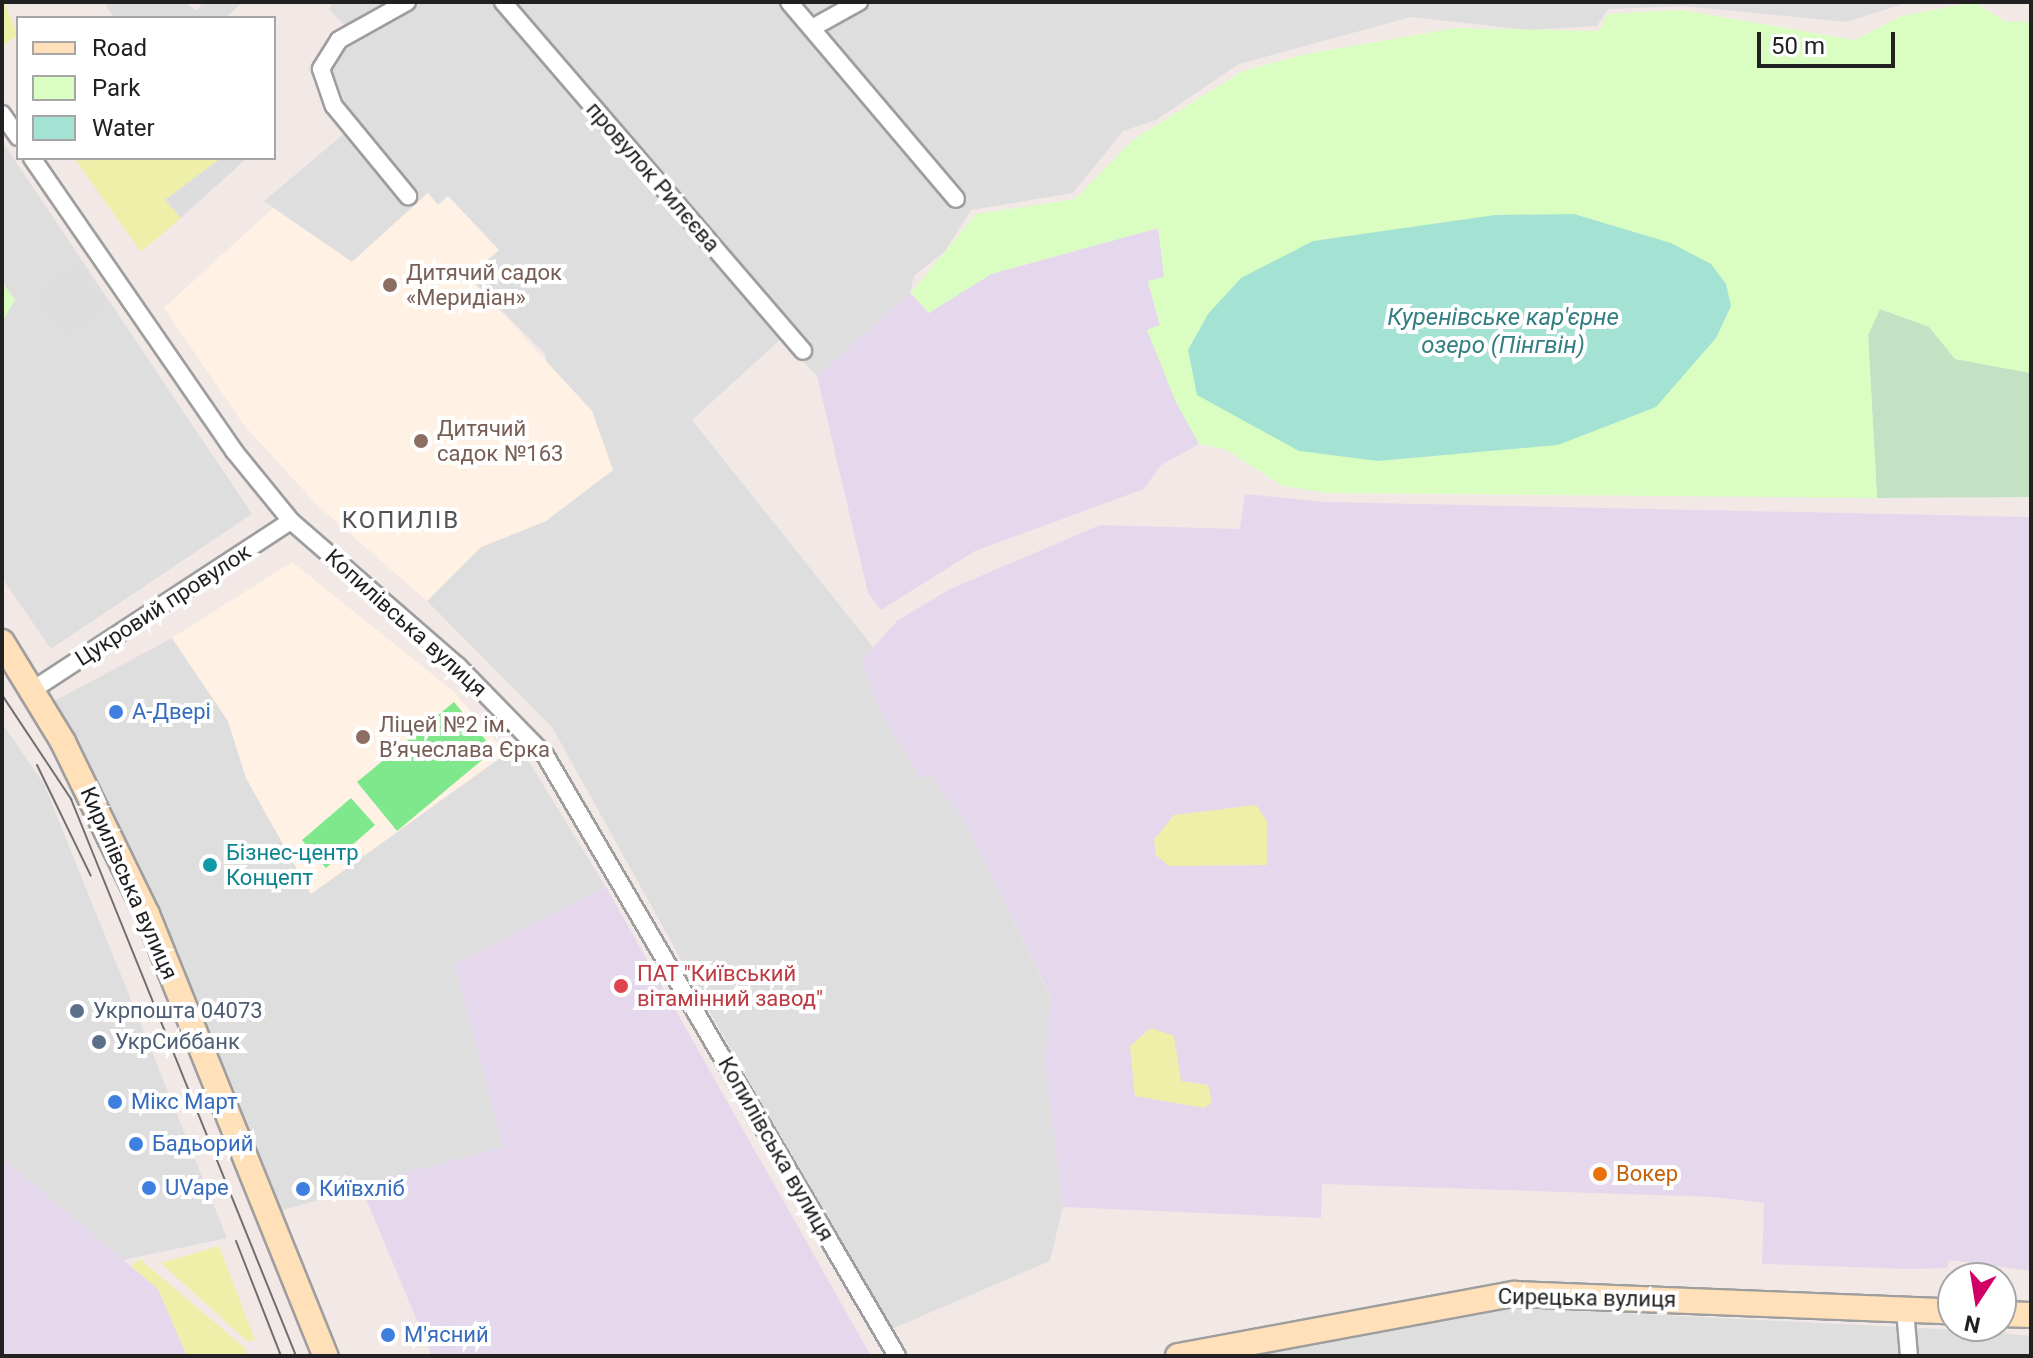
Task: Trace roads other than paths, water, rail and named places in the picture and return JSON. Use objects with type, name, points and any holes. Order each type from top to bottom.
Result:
[{"type":"main road","name":"Кирилівська вулиця","points":[[2,642],[34,689],[147,914],[326,1356]]},
{"type":"main road","name":"Сирецька вулиця","points":[[1178,1356],[1514,1294],[1937,1311]]},
{"type":"street","points":[[407,2],[339,40],[321,69],[334,106],[408,196]]},
{"type":"street","name":"провулок Рилєєва","points":[[503,2],[803,351]]},
{"type":"street","points":[[789,2],[956,199]]},
{"type":"street","points":[[812,28],[859,2]]},
{"type":"street","points":[[2,114],[16,134]]},
{"type":"street","name":"Копилівська вулиця","points":[[33,160],[234,451],[291,521],[458,666],[545,755],[897,1356]]},
{"type":"street","name":"Цукровий провулок","points":[[34,689],[291,521]]},
{"type":"street","points":[[1905,1310],[1909,1356]]},
{"type":"water","name":"Куренівське кар'єрне озеро (Пінгвін)","points":[[1574,214],[1671,243],[1711,264],[1726,284],[1731,306],[1716,338],[1656,407],[1558,445],[1378,461],[1299,451],[1197,395],[1188,350],[1208,314],[1241,278],[1313,241],[1495,215]]},
{"type":"tram line","points":[[2,695],[71,799],[296,1356]]},
{"type":"tram line","points":[[37,765],[91,876]]},
{"type":"tram line","points":[[236,1241],[281,1356]]},
{"type":"place","name":"Дитячий садок «Меридіан»","points":[[390,285]]},
{"type":"place","name":"Дитячий садок №163","points":[[421,441]]},
{"type":"place","name":"А-Двері","points":[[116,712]]},
{"type":"place","name":"Ліцей №2 ім. В’ячеслава Єрка","points":[[363,737]]},
{"type":"place","name":"Бізнес-центр Концепт","points":[[210,865]]},
{"type":"place","name":"ПАТ \"Київський вітамінний завод\"","points":[[621,986]]},
{"type":"place","name":"Укрпошта 04073","points":[[77,1011]]},
{"type":"place","name":"УкрСиббанк","points":[[99,1042]]},
{"type":"place","name":"Мікс Март","points":[[115,1102]]},
{"type":"place","name":"Бадьорий","points":[[136,1144]]},
{"type":"place","name":"Вокер","points":[[1600,1174]]},
{"type":"place","name":"UVape","points":[[149,1188]]},
{"type":"place","name":"Київхліб","points":[[303,1189]]},
{"type":"place","name":"М'ясний","points":[[388,1335]]},
{"type":"district","name":"КОПИЛІВ","points":[[401,521]]}]
